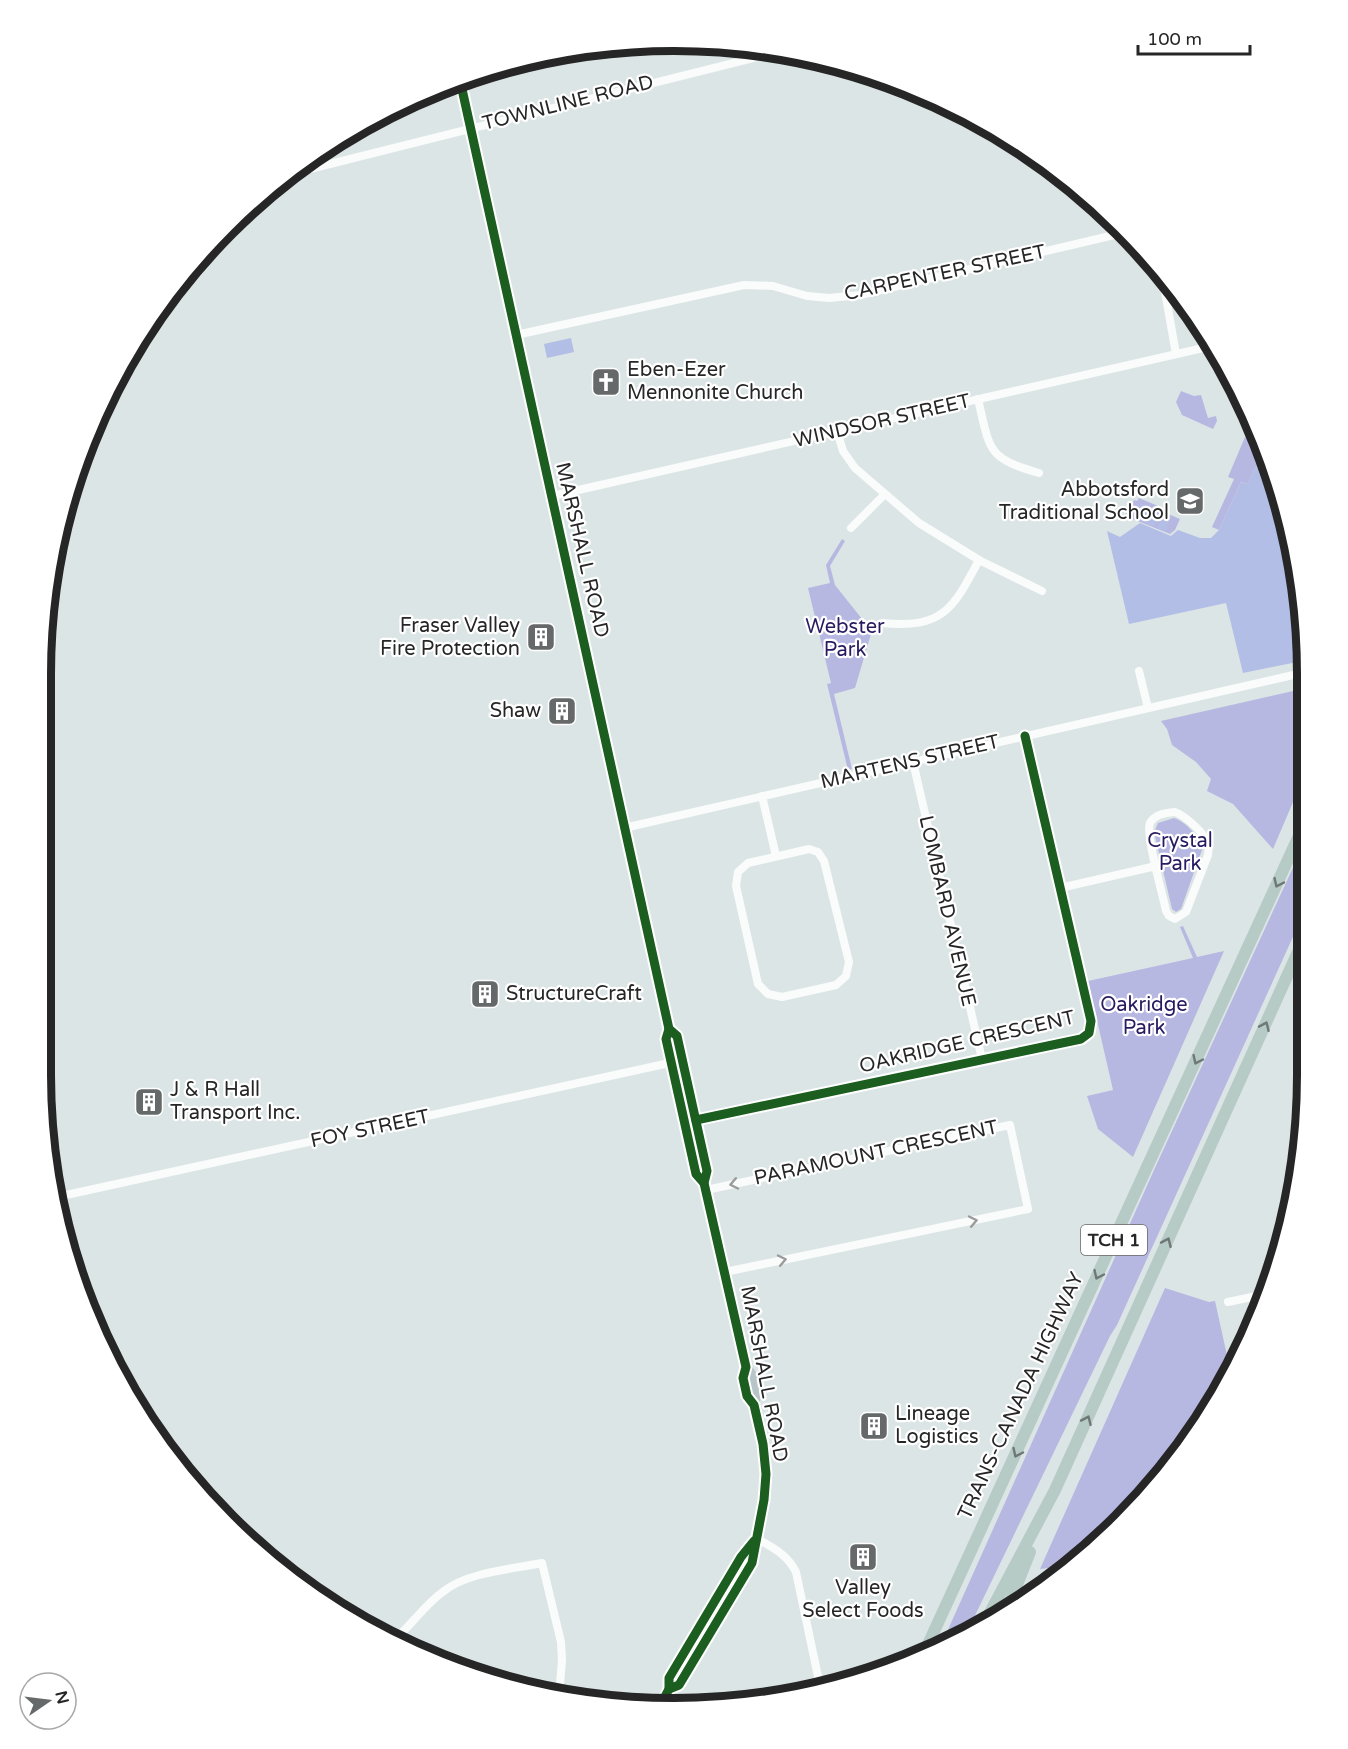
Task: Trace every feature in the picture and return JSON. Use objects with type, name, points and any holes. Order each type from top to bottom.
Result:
[{"type":"highway","name":"TRANS-CANADA HIGHWAY","points":[[928,1644],[1297,840]]},
{"type":"highway","name":"TCH 1","points":[[991,1612],[1055,1490],[1297,955]]},
{"type":"highway","points":[[1010,1599],[1055,1490]]},
{"type":"main road","name":"MARSHALL ROAD","points":[[462,88],[669,1029],[677,1036],[677,1061],[696,1174],[705,1186]]},
{"type":"main road","name":"MARSHALL ROAD","points":[[669,1689],[679,1685],[752,1563],[764,1500],[766,1474],[763,1444],[754,1405],[758,1394],[754,1375],[746,1366],[705,1186],[707,1171],[696,1120],[677,1061]]},
{"type":"main road","name":"MARSHALL ROAD","points":[[664,1698],[669,1689],[669,1678],[731,1578],[741,1557],[756,1538]]},
{"type":"main road","points":[[709,1636],[705,1631],[719,1609],[731,1578]]},
{"type":"street","name":"TOWNLINE ROAD","points":[[311,169],[758,57]]},
{"type":"street","name":"CARPENTER STREET","points":[[516,335],[744,285],[773,286],[807,296],[829,298],[860,295],[1116,234]]},
{"type":"street","points":[[1165,291],[1176,354]]},
{"type":"street","name":"WINDSOR STREET","points":[[552,496],[1205,348]]},
{"type":"street","points":[[978,399],[989,444],[994,452],[1011,465],[1039,473]]},
{"type":"street","points":[[837,431],[843,452],[855,468],[931,532],[979,560],[1042,591]]},
{"type":"street","points":[[851,528],[885,494]]},
{"type":"street","points":[[882,623],[907,625],[934,619],[950,609],[961,596],[979,560]]},
{"type":"street","points":[[1139,670],[1148,708]]},
{"type":"street","name":"MARTENS STREET","points":[[624,828],[1297,674]]},
{"type":"street","name":"OAKRIDGE CRESCENT","points":[[696,1120],[1081,1039],[1089,1032],[1091,1021],[1025,736]]},
{"type":"street","name":"LOMBARD AVENUE","points":[[913,762],[982,1059]]},
{"type":"street","points":[[762,796],[776,856]]},
{"type":"street","points":[[1175,812],[1182,814],[1205,838],[1209,846],[1208,855],[1186,912],[1175,919],[1169,916],[1166,910],[1156,866],[1148,832],[1150,823],[1160,814],[1175,812]]},
{"type":"street","points":[[809,849],[818,852],[824,861],[849,962],[846,976],[836,985],[782,997],[768,994],[758,984],[736,886],[738,872],[748,863],[776,856],[809,849]]},
{"type":"street","points":[[1060,888],[1156,866]]},
{"type":"street","name":"FOY STREET","points":[[63,1196],[677,1061]]},
{"type":"street","name":"PARAMOUNT CRESCENT","points":[[705,1186],[1010,1125],[1028,1209],[724,1272]]},
{"type":"street","points":[[1228,1302],[1256,1296]]},
{"type":"street","points":[[756,1538],[782,1553],[790,1560],[796,1572],[819,1681]]},
{"type":"street","points":[[400,1635],[420,1611],[445,1589],[471,1578],[542,1563],[561,1642],[560,1687]]},
{"type":"green space","points":[[1181,391],[1194,396],[1201,395],[1208,418],[1216,416],[1217,421],[1213,429],[1182,415],[1176,402]]},
{"type":"green space","points":[[1245,437],[1251,440],[1261,466],[1255,468],[1248,484],[1241,482],[1219,530],[1212,527],[1234,479],[1228,477]]},
{"type":"green space","points":[[1139,498],[1180,519],[1175,530],[1170,534],[1125,516],[1130,504],[1132,505],[1134,500],[1137,501]]},
{"type":"green space","name":"Webster Park","points":[[842,539],[845,541],[830,566],[835,585],[866,624],[871,634],[855,688],[834,694],[852,769],[848,770],[827,684],[831,683],[808,588],[830,583],[826,565]]},
{"type":"green space","points":[[1297,690],[1297,793],[1273,849],[1233,804],[1207,791],[1211,779],[1196,762],[1172,745],[1167,729],[1161,721]]},
{"type":"green space","name":"Crystal Park","points":[[1174,818],[1183,822],[1191,830],[1203,847],[1181,909],[1176,912],[1172,909],[1154,832],[1158,823]]},
{"type":"green space","points":[[1297,859],[1297,928],[1117,1325],[972,1622],[945,1636],[1154,1170]]},
{"type":"green space","name":"Oakridge Park","points":[[1183,926],[1197,957],[1224,951],[1133,1157],[1098,1129],[1087,1096],[1113,1090],[1088,981],[1193,958],[1180,927]]},
{"type":"green space","points":[[1165,1288],[1209,1302],[1215,1301],[1228,1360],[1192,1421],[1168,1454],[1115,1516],[1055,1567],[1040,1569]]},
{"type":"shaded area","points":[[571,338],[574,352],[547,358],[544,344]]},
{"type":"shaded area","points":[[1261,467],[1264,474],[1285,552],[1292,593],[1297,662],[1243,673],[1226,603],[1129,624],[1107,531],[1120,537],[1140,523],[1171,536],[1178,530],[1200,538],[1211,538],[1219,530],[1241,482],[1248,484],[1255,468]]},
{"type":"shaded area","points":[[1141,504],[1149,507],[1143,522],[1135,518]]},
{"type":"shaded area","points":[[1152,509],[1160,512],[1154,527],[1146,523]]},
{"type":"shaded area","points":[[1164,513],[1171,516],[1166,531],[1157,528]]},
{"type":"cycle path","points":[[462,88],[669,1029],[677,1036],[707,1171],[704,1183],[746,1367],[743,1378],[747,1396],[754,1405],[763,1444],[766,1474],[764,1500],[752,1563],[679,1685],[669,1689]]},
{"type":"cycle path","points":[[696,1120],[1081,1039],[1089,1033],[1091,1021],[1025,736]]},
{"type":"cycle path","points":[[669,1029],[666,1039],[696,1174],[704,1183]]},
{"type":"cycle path","points":[[664,1698],[669,1689],[669,1678],[741,1557],[754,1541]]},
{"type":"place","name":"Eben-Ezer Mennonite Church","points":[[606,382]]},
{"type":"place","name":"Abbotsford Traditional School","points":[[1190,501]]},
{"type":"place","name":"Fraser Valley Fire Protection","points":[[541,637]]},
{"type":"place","name":"Shaw","points":[[562,711]]},
{"type":"place","name":"StructureCraft","points":[[485,994]]},
{"type":"place","name":"J & R Hall Transport Inc.","points":[[149,1102]]},
{"type":"place","name":"Lineage Logistics","points":[[874,1426]]},
{"type":"place","name":"Valley Select Foods","points":[[863,1557]]}]
